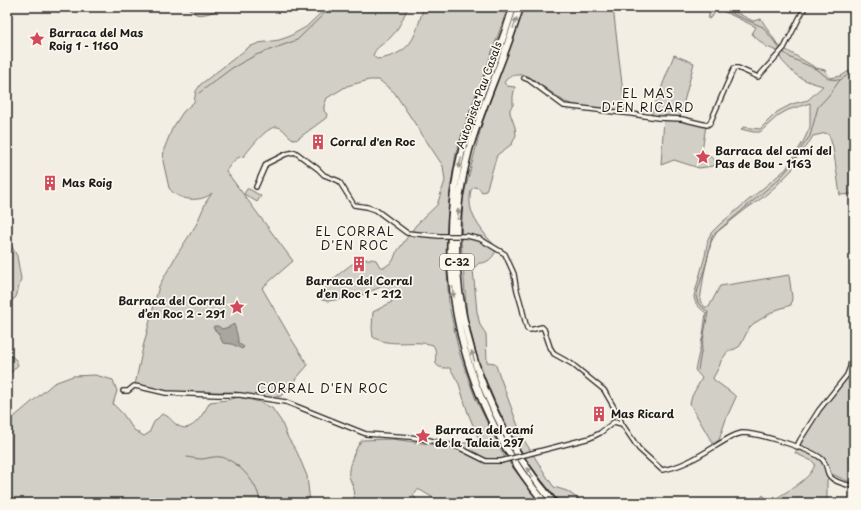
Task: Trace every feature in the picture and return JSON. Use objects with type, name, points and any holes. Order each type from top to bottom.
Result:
[{"type":"highway","name":"Autopista Pau Casals","points":[[513,7],[500,48],[478,101],[464,146],[451,220],[453,295],[461,336],[472,376],[480,398],[518,468],[546,503]]},
{"type":"highway","name":"Autopista Pau Casals","points":[[520,7],[506,50],[469,150],[459,207],[457,262],[460,294],[467,336],[485,392],[505,433],[525,465],[554,503]]},
{"type":"street","points":[[524,78],[529,80],[564,106],[658,118],[682,119],[707,124],[710,123],[734,68],[738,68],[758,77],[784,48],[805,7]]},
{"type":"street","points":[[256,187],[266,164],[286,154],[295,152],[324,175],[339,181],[354,205],[376,210],[407,233],[439,236],[467,236],[480,239],[505,254],[514,274],[527,329],[530,330],[542,327],[554,354],[572,364],[604,390],[622,424],[639,449],[662,470],[675,468],[738,434],[744,433],[768,438],[818,456],[825,463],[829,477],[833,480],[854,487]]},
{"type":"street","points":[[798,448],[800,440],[819,410],[847,375],[854,346]]},
{"type":"street","points":[[123,391],[128,391],[134,386],[166,393],[240,395],[286,402],[366,434],[429,440],[458,447],[486,461],[501,461],[590,438],[600,433],[614,422],[622,424]]},
{"type":"shaded area","points":[[186,7],[227,7],[207,14],[199,15]]},
{"type":"shaded area","points":[[327,7],[408,7],[396,31],[374,53],[373,56],[377,59],[397,54],[409,44],[416,32],[424,7],[473,7],[476,10],[495,7],[508,7],[456,153],[450,191],[447,225],[446,256],[449,305],[459,352],[476,400],[504,456],[540,503],[452,503],[435,499],[420,490],[417,490],[413,495],[419,503],[352,503],[354,499],[354,489],[349,476],[349,468],[355,452],[362,440],[392,439],[437,445],[480,442],[468,413],[459,384],[450,368],[443,368],[436,364],[436,353],[433,345],[426,343],[394,343],[373,337],[373,312],[392,302],[385,289],[381,287],[356,297],[350,296],[328,301],[320,298],[325,288],[334,278],[356,262],[365,259],[373,259],[376,260],[380,267],[385,267],[393,261],[396,253],[416,225],[437,205],[445,181],[443,166],[394,92],[379,80],[369,80],[347,86],[327,98],[324,106],[324,111],[327,114],[326,118],[296,140],[282,129],[274,127],[264,133],[244,156],[234,161],[226,171],[293,261],[262,288],[308,365],[281,396],[275,397],[274,401],[237,392],[161,392],[135,385],[159,286],[196,225],[206,202],[212,193],[202,198],[190,199],[178,196],[169,188],[163,161],[164,149],[172,129],[183,112],[194,102],[196,91],[201,84],[249,47],[259,43],[288,37],[306,27]]},
{"type":"shaded area","points":[[523,7],[613,7],[625,110],[578,106],[565,102],[528,76],[511,76],[504,83],[507,86],[515,87],[513,105],[510,109],[510,113],[516,135],[512,144],[497,155],[486,191],[482,192],[479,188],[474,187],[471,190],[470,197],[473,215],[479,226],[494,244],[496,250],[490,260],[479,263],[473,269],[477,312],[480,325],[486,334],[487,362],[495,363],[522,437],[549,480],[554,487],[567,491],[584,503],[560,503],[524,458],[514,442],[495,402],[478,361],[467,317],[461,241],[463,198],[483,120],[519,22]]},
{"type":"shaded area","points":[[711,7],[725,7],[753,21],[761,19],[778,45],[816,68],[825,70],[830,78],[841,76],[854,68],[854,202],[853,194],[840,195],[833,147],[829,135],[826,133],[813,136],[807,146],[796,158],[792,170],[762,198],[717,232],[711,242],[700,301],[705,307],[709,307],[720,286],[789,275],[792,297],[791,305],[776,310],[753,324],[749,328],[740,346],[728,351],[721,361],[713,378],[736,397],[726,419],[719,440],[713,444],[690,404],[692,396],[702,378],[695,370],[703,335],[706,313],[696,304],[694,296],[708,239],[711,233],[720,224],[786,169],[803,142],[810,127],[810,103],[788,110],[779,115],[760,132],[741,129],[744,127],[760,129],[777,112],[792,104],[808,100],[823,86],[807,81],[795,74],[781,59],[779,52],[765,46],[752,34],[756,27],[721,10],[715,12],[712,17],[708,19]]},
{"type":"shaded area","points":[[674,55],[694,63],[679,121],[706,126],[702,150],[718,162],[713,166],[699,168],[674,160],[661,165],[664,118],[651,115]]},
{"type":"shaded area","points":[[247,189],[261,196],[257,202],[244,194]]},
{"type":"shaded area","points":[[7,238],[17,256],[21,279],[16,297],[7,305]]},
{"type":"shaded area","points":[[234,324],[238,343],[244,347],[242,349],[232,344],[223,343],[218,333],[213,328],[214,326],[218,326],[222,329]]},
{"type":"shaded area","points":[[7,352],[16,360],[18,365],[7,377]]},
{"type":"shaded area","points":[[854,356],[854,484],[832,474],[827,480],[827,503],[751,503],[757,502],[763,495],[772,501],[790,490],[813,470],[815,464],[812,461],[795,453],[821,409],[850,373]]},
{"type":"shaded area","points":[[95,375],[113,380],[117,391],[113,404],[122,413],[134,430],[144,436],[149,433],[154,422],[162,414],[167,416],[182,428],[192,425],[201,417],[210,402],[239,397],[260,402],[272,408],[281,421],[288,438],[297,452],[307,476],[310,503],[7,503],[7,423],[54,383],[73,376]]},
{"type":"waterway","points":[[199,93],[232,68],[256,55],[297,40],[331,7]]},
{"type":"waterway","points":[[722,7],[735,15],[763,27],[780,49]]},
{"type":"waterway","points":[[782,51],[791,58],[818,70],[829,79],[840,80],[854,71]]},
{"type":"waterway","points":[[698,370],[708,312],[698,303],[696,296],[707,261],[712,236],[780,178],[792,164],[797,154],[810,136],[818,107],[840,80]]},
{"type":"waterway","points":[[187,457],[197,459],[221,457],[235,463],[252,482],[259,496],[260,503]]},
{"type":"place","name":"Barraca del Mas Roig 1 - 1160","points":[[37,39]]},
{"type":"place","name":"Corral d'en Roc","points":[[318,142]]},
{"type":"place","name":"Barraca del camí del Pas de Bou - 1163","points":[[703,157]]},
{"type":"place","name":"Mas Roig","points":[[50,183]]},
{"type":"place","name":"Barraca del Corral d’en Roc 1 - 212","points":[[359,264]]},
{"type":"place","name":"Barraca del Corral d’en Roc 2 - 291","points":[[237,307]]},
{"type":"place","name":"Mas Ricard","points":[[599,414]]},
{"type":"place","name":"Barraca del camí de la Talaia 297","points":[[423,436]]},
{"type":"district","name":"EL MAS D'EN RICARD","points":[[648,101]]},
{"type":"district","name":"EL CORRAL D'EN ROC","points":[[355,239]]},
{"type":"district","name":"CORRAL D'EN ROC","points":[[323,389]]}]
